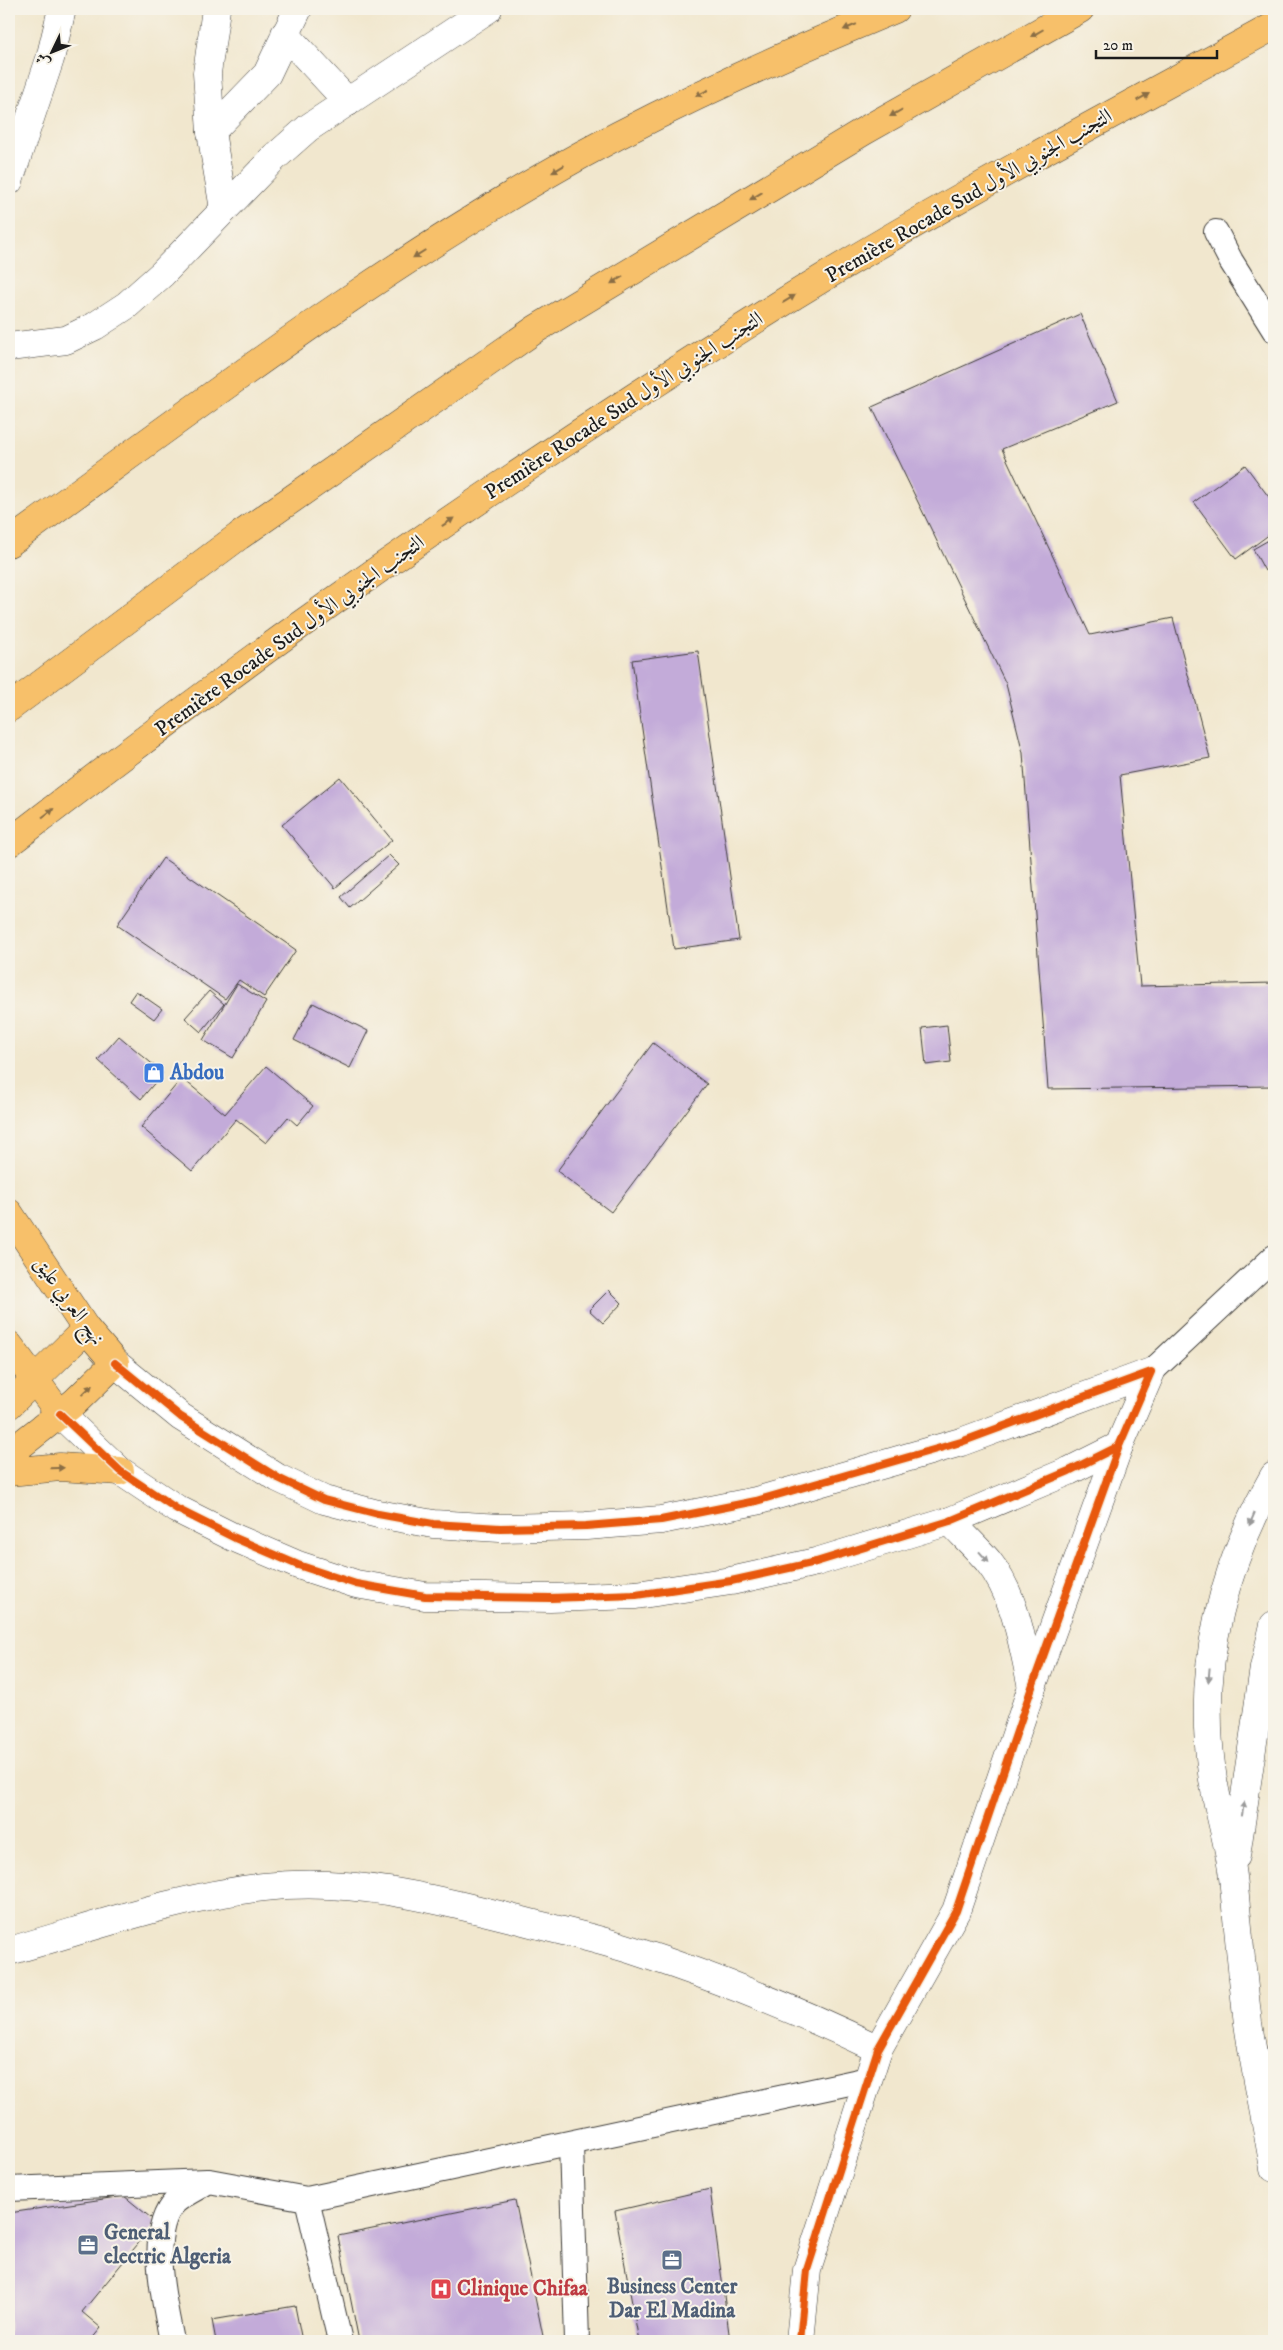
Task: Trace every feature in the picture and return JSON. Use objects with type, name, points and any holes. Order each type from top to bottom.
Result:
[{"type":"main road","points":[[9,543],[289,340],[386,275],[491,209],[582,155],[671,108],[750,70],[895,9]]},
{"type":"main road","points":[[9,708],[239,536],[536,329],[856,136],[1080,9]]},
{"type":"main road","name":"Première Rocade Sud التجنب الجنوبي الأول","points":[[9,842],[302,624],[581,432],[768,312],[868,251],[1057,144],[1274,26]]},
{"type":"main road","name":"نهج العربي عليق","points":[[9,1213],[86,1329],[115,1363]]},
{"type":"main road","points":[[9,1405],[86,1329]]},
{"type":"main road","points":[[9,1344],[33,1380],[60,1414]]},
{"type":"main road","points":[[9,1454],[60,1414],[115,1363]]},
{"type":"main road","points":[[9,1472],[60,1467],[120,1471]]},
{"type":"street","points":[[9,181],[50,58],[62,9]]},
{"type":"street","points":[[216,9],[207,73],[211,132],[224,209]]},
{"type":"street","points":[[211,132],[267,74],[284,34],[298,9]]},
{"type":"street","points":[[9,348],[66,340],[95,326],[144,291],[274,158],[308,128],[488,9]]},
{"type":"street","points":[[284,34],[348,102]]},
{"type":"street","points":[[115,1363],[181,1417],[278,1478],[324,1500],[378,1514],[433,1524],[500,1528],[586,1526],[661,1520],[756,1501],[961,1442],[1151,1372]]},
{"type":"street","points":[[800,2341],[807,2270],[878,2049],[956,1910],[1032,1687],[1118,1446],[1151,1372]]},
{"type":"street","points":[[60,1414],[120,1471],[178,1509],[235,1538],[298,1565],[356,1584],[425,1596],[550,1598],[636,1595],[731,1581],[816,1562],[950,1522],[1068,1471],[1118,1446]]},
{"type":"street","points":[[1274,1476],[1256,1507],[1223,1593],[1213,1641],[1208,1681],[1208,1727],[1212,1773],[1233,1875],[1249,2025],[1274,2168]]},
{"type":"street","points":[[950,1522],[988,1561],[1003,1584],[1015,1613],[1032,1687]]},
{"type":"street","points":[[1233,1875],[1264,1668],[1274,1624]]},
{"type":"street","points":[[9,1951],[142,1910],[210,1894],[265,1886],[310,1884],[367,1888],[443,1901],[628,1949],[738,1988],[824,2022],[878,2049]]},
{"type":"lane","points":[[1216,232],[1231,261],[1274,330]]},
{"type":"lane","points":[[1151,1372],[1274,1257]]},
{"type":"lane","points":[[9,2189],[208,2181],[307,2199],[868,2079]]},
{"type":"lane","points":[[571,2144],[576,2341]]},
{"type":"lane","points":[[172,2341],[162,2286],[161,2234],[165,2216],[176,2201],[208,2181]]},
{"type":"lane","points":[[307,2199],[340,2341]]},
{"type":"building","points":[[1080,314],[1118,401],[1002,449],[1090,635],[1173,618],[1210,758],[1120,775],[1140,986],[1274,983],[1274,1086],[1048,1089],[1023,753],[1006,684],[872,407]]},
{"type":"building","points":[[1245,465],[1274,504],[1274,531],[1236,559],[1194,502]]},
{"type":"building","points":[[1274,537],[1274,566],[1265,571],[1253,549]]},
{"type":"building","points":[[698,651],[739,940],[674,949],[632,660]]},
{"type":"building","points":[[340,777],[392,840],[335,888],[282,825]]},
{"type":"building","points":[[389,855],[399,865],[350,908],[341,897]]},
{"type":"building","points":[[163,858],[296,950],[264,997],[239,980],[225,999],[117,925]]},
{"type":"building","points":[[237,984],[266,1002],[233,1058],[203,1040]]},
{"type":"building","points":[[136,991],[162,1009],[154,1019],[129,1001]]},
{"type":"building","points":[[209,991],[224,1004],[201,1032],[185,1018]]},
{"type":"building","points":[[313,1003],[368,1031],[350,1068],[294,1040]]},
{"type":"building","points":[[947,1025],[951,1062],[926,1065],[922,1028]]},
{"type":"building","points":[[119,1036],[163,1073],[141,1099],[98,1060]]},
{"type":"building","points":[[653,1043],[707,1084],[611,1212],[557,1171]]},
{"type":"building","points":[[266,1066],[313,1106],[297,1125],[288,1117],[266,1143],[236,1119],[192,1171],[141,1127],[182,1078],[225,1114]]},
{"type":"building","points":[[609,1290],[622,1303],[603,1323],[589,1310]]},
{"type":"building","name":"Business Center Dar El Madina","points":[[710,2189],[730,2341],[639,2341],[615,2211]]},
{"type":"building","points":[[124,2196],[156,2222],[82,2312],[101,2328],[90,2341],[9,2341],[9,2213]]},
{"type":"building","name":"Clinique Chifaa","points":[[515,2200],[544,2341],[359,2341],[338,2236]]},
{"type":"building","points":[[295,2306],[302,2341],[216,2341],[212,2320]]},
{"type":"cycle path","points":[[60,1414],[120,1471],[177,1509],[235,1538],[298,1565],[356,1584],[425,1596],[550,1598],[636,1595],[731,1581],[816,1562],[950,1521],[1069,1471],[1119,1446],[1151,1372],[961,1442],[756,1501],[661,1520],[586,1526],[500,1528],[433,1524],[378,1514],[324,1500],[278,1478],[181,1417],[115,1363]]},
{"type":"cycle path","points":[[800,2341],[807,2270],[878,2049],[956,1911],[1032,1687],[1119,1446]]},
{"type":"place","name":"Abdou","points":[[154,1073]]},
{"type":"place","name":"General electric Algeria","points":[[88,2245]]},
{"type":"place","name":"Business Center Dar El Madina","points":[[672,2260]]},
{"type":"place","name":"Clinique Chifaa","points":[[441,2289]]}]
